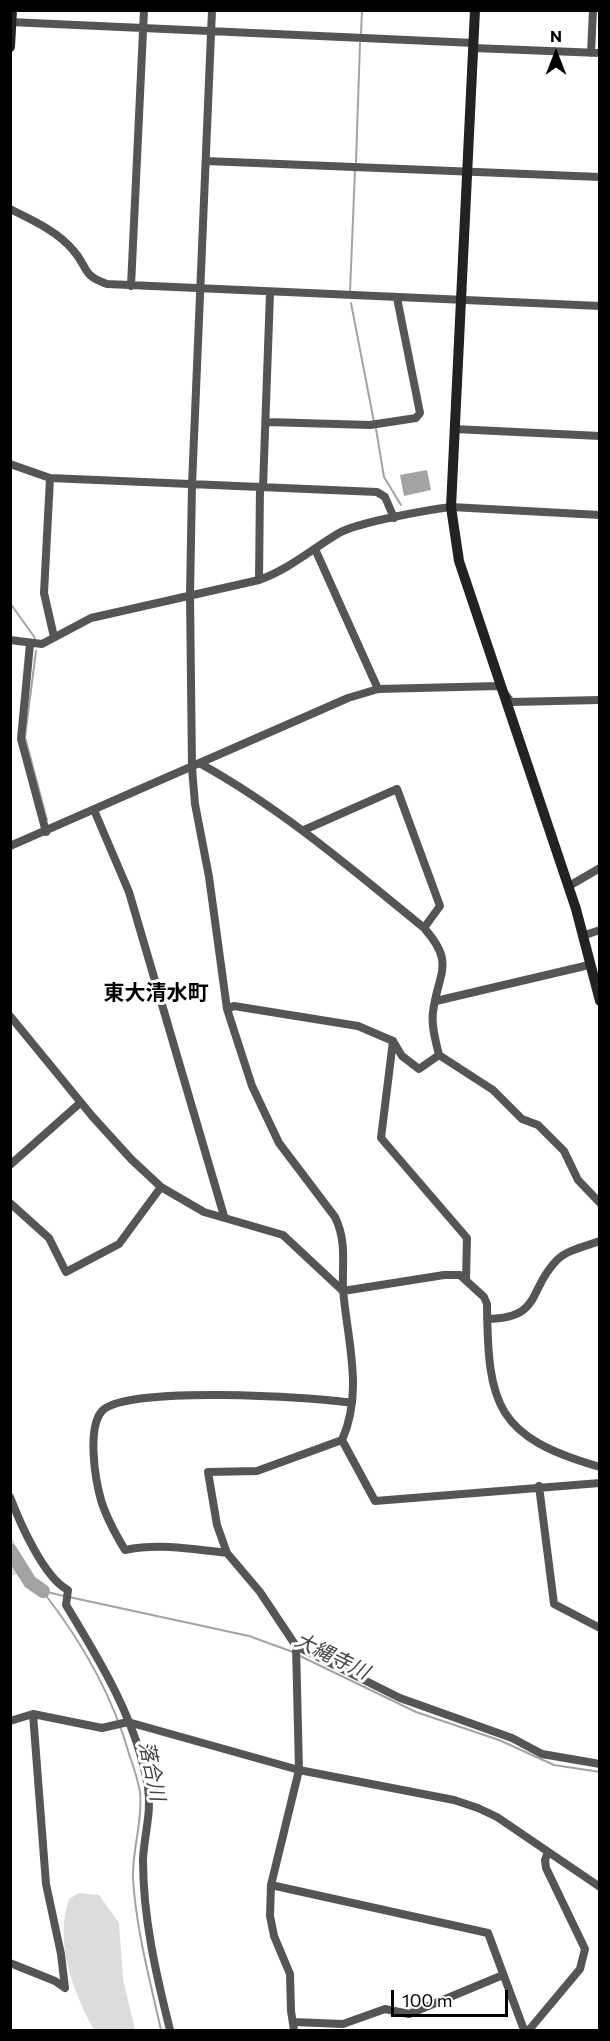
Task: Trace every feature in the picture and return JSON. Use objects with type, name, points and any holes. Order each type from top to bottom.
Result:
[{"type":"street","points":[[10,46],[12,10]]},
{"type":"street","points":[[130,286],[144,10]]},
{"type":"street","points":[[212,10],[192,485],[190,596],[192,768],[195,804],[210,886],[227,1009],[263,1112],[279,1143],[326,1205],[341,1230],[344,1241],[344,1291],[352,1345],[351,1420],[342,1440],[257,1471],[208,1472],[217,1525],[228,1553],[260,1592],[297,1647],[300,1770],[272,1885],[270,1916],[274,1936],[290,1974],[294,2026],[343,2024],[385,2009],[409,2014],[503,1975]]},
{"type":"street","points":[[475,10],[452,507],[459,561],[499,686],[568,886],[599,1001]]},
{"type":"street","points":[[11,22],[211,30],[595,53],[593,10]]},
{"type":"street","points":[[206,161],[600,177]]},
{"type":"street","points":[[10,209],[44,226],[73,249],[90,279],[107,284],[600,306]]},
{"type":"street","points":[[259,580],[267,422],[270,293]]},
{"type":"street","points":[[267,422],[370,425],[416,418],[420,413],[397,298]]},
{"type":"street","points":[[454,429],[600,436]]},
{"type":"street","points":[[10,464],[50,478],[377,492],[385,497],[394,518]]},
{"type":"street","points":[[50,478],[44,593],[54,637]]},
{"type":"street","points":[[10,640],[42,644],[91,618],[259,580],[274,574],[341,532],[394,518],[452,507],[600,515]]},
{"type":"street","points":[[315,549],[378,689]]},
{"type":"street","points":[[30,644],[21,739],[46,832]]},
{"type":"street","points":[[10,846],[348,698],[378,689],[499,686]]},
{"type":"street","points":[[499,686],[511,702],[600,700]]},
{"type":"street","points":[[201,764],[242,787],[304,830],[424,928],[439,945],[443,958],[433,1013],[439,1055],[493,1090],[522,1119],[538,1125],[564,1151],[578,1180],[600,1203]]},
{"type":"street","points":[[304,830],[397,789],[440,906],[424,928]]},
{"type":"street","points":[[93,810],[129,892],[224,1216]]},
{"type":"street","points":[[568,886],[600,868]]},
{"type":"street","points":[[582,936],[600,930]]},
{"type":"street","points":[[436,1001],[589,964]]},
{"type":"street","points":[[227,1009],[234,1006],[358,1026],[393,1041],[402,1056],[419,1069],[439,1055]]},
{"type":"street","points":[[10,1016],[131,1160],[161,1186],[204,1212],[224,1216],[288,1238],[344,1291]]},
{"type":"street","points":[[393,1041],[381,1138],[467,1238],[466,1280]]},
{"type":"street","points":[[10,1165],[80,1102]]},
{"type":"street","points":[[10,1203],[49,1238],[66,1272],[119,1244],[161,1186]]},
{"type":"street","points":[[487,1320],[504,1318],[525,1311],[558,1259],[600,1240]]},
{"type":"street","points":[[344,1291],[444,1275],[460,1275],[484,1298],[489,1370],[497,1400],[505,1416],[530,1440],[600,1467]]},
{"type":"street","points":[[228,1553],[179,1547],[143,1546],[124,1550],[101,1502],[95,1470],[95,1431],[97,1419],[104,1408],[126,1400],[176,1397],[289,1396],[352,1402]]},
{"type":"street","points":[[342,1440],[375,1501],[539,1486],[600,1483]]},
{"type":"street","points":[[539,1486],[554,1604],[600,1628]]},
{"type":"street","points":[[10,1497],[18,1519],[33,1547],[59,1586],[68,1590],[66,1598],[97,1655],[128,1722],[148,1790],[150,1813],[143,1859],[145,1909],[157,1978],[170,2031]]},
{"type":"street","points":[[297,1647],[400,1698],[512,1738],[542,1754],[600,1764]]},
{"type":"street","points":[[10,1963],[55,1981],[65,1988],[61,1954],[46,1884],[33,1714]]},
{"type":"street","points":[[10,1721],[33,1714],[102,1728],[115,1727],[128,1722],[300,1770],[454,1800],[497,1817],[600,1887]]},
{"type":"street","points":[[529,2031],[580,1969],[584,1960],[585,1949],[546,1868],[544,1860],[548,1852]]},
{"type":"street","points":[[272,1885],[488,1933],[524,2031]]},
{"type":"shaded area","points":[[427,470],[431,490],[404,496],[400,475]]},
{"type":"shaded area","points":[[10,1533],[18,1552],[19,1574],[11,1576]]},
{"type":"shaded area","points":[[79,1893],[99,1895],[119,1923],[123,1979],[135,2030],[94,2030],[79,2000],[68,1966],[64,1932],[69,1899]]},
{"type":"waterway","points":[[361,33],[362,10]]},
{"type":"waterway","points":[[356,162],[360,43]]},
{"type":"waterway","points":[[350,292],[355,170]]},
{"type":"waterway","points":[[351,303],[374,422]]},
{"type":"waterway","points":[[376,429],[384,477],[401,505]]},
{"type":"waterway","points":[[10,603],[35,638]]},
{"type":"waterway","points":[[36,651],[25,737],[47,820]]},
{"type":"waterway","name":"落合川","points":[[10,1550],[30,1582],[43,1591]]},
{"type":"waterway","name":"大縄寺川","points":[[43,1591],[64,1596]]},
{"type":"waterway","name":"落合川","points":[[44,1593],[72,1631],[106,1691],[137,1779],[141,1803],[133,1878],[137,1917],[161,2030]]},
{"type":"waterway","name":"大縄寺川","points":[[69,1597],[249,1636],[293,1652]]},
{"type":"waterway","name":"大縄寺川","points":[[298,1655],[416,1712],[499,1740],[554,1765],[600,1772]]},
{"type":"district","name":"東大清水町","points":[[156,993]]}]
